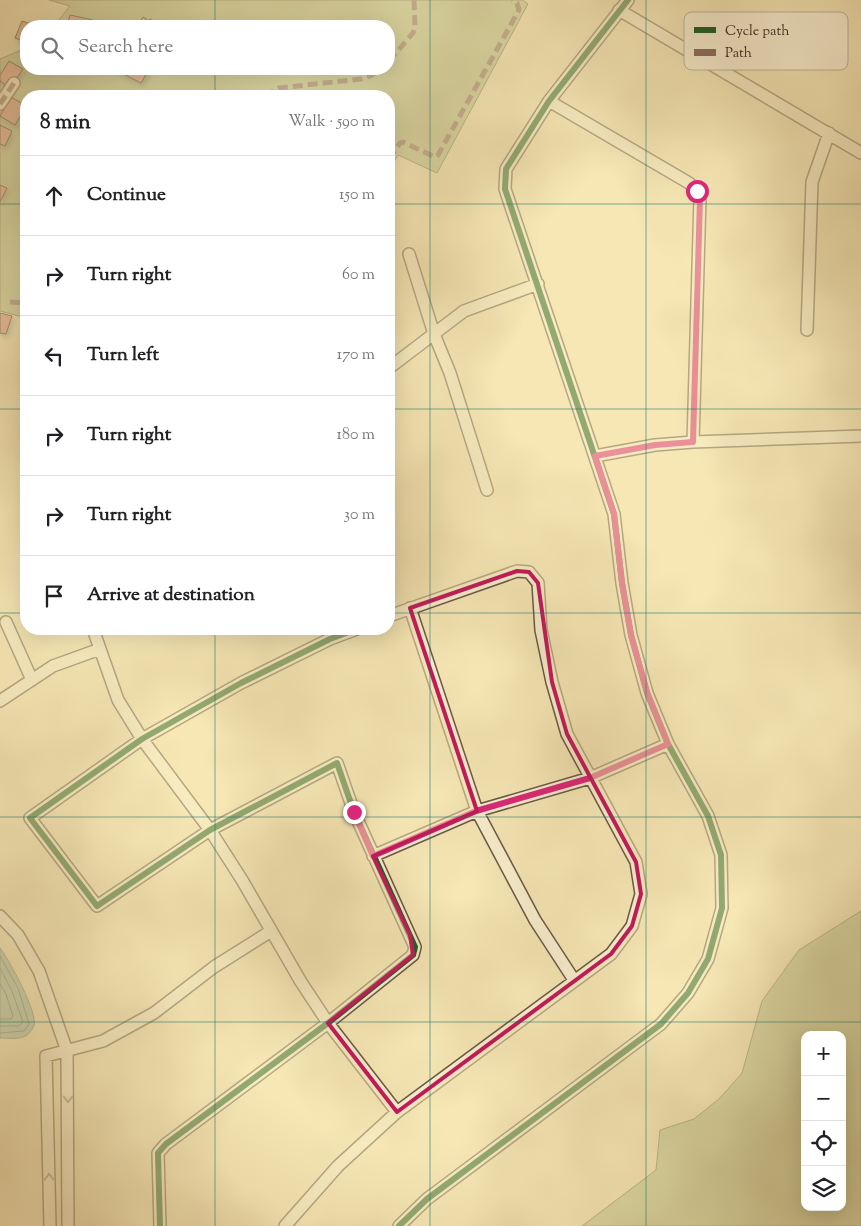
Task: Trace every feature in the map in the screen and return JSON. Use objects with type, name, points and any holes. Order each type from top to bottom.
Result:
[{"type":"street","points":[[399,1226],[427,1199],[661,1024],[688,993],[708,959],[722,908],[721,855],[708,816],[668,744],[647,692],[631,635],[622,583],[614,514],[505,189],[506,169],[550,101],[628,0]]},
{"type":"street","points":[[619,10],[684,48]]},
{"type":"street","points":[[721,70],[861,153]]},
{"type":"street","points":[[0,104],[14,83]]},
{"type":"street","points":[[550,101],[689,182],[700,198],[693,442]]},
{"type":"street","points":[[807,330],[812,182],[829,133]]},
{"type":"street","points":[[409,254],[434,334],[450,373],[487,490]]},
{"type":"street","points":[[395,363],[464,311],[538,284]]},
{"type":"street","points":[[595,456],[655,445],[693,442],[861,436]]},
{"type":"street","points":[[285,1226],[338,1166],[396,1112],[611,954],[632,926],[641,894],[636,862],[564,726],[543,638],[538,583],[529,572],[516,571],[395,614]]},
{"type":"street","points":[[410,608],[476,811],[534,920],[574,980]]},
{"type":"street","points":[[6,622],[32,680]]},
{"type":"street","points":[[95,635],[118,700],[142,739],[210,830],[242,880],[301,982],[328,1023],[396,1112]]},
{"type":"street","points":[[160,1226],[158,1153],[166,1144],[328,1023],[413,955],[415,947],[354,812],[337,763],[210,830],[97,906],[30,818],[142,739],[241,683],[341,635]]},
{"type":"street","points":[[0,701],[53,666],[100,649]]},
{"type":"street","points":[[373,856],[476,811],[590,778],[668,744]]},
{"type":"street","points":[[0,916],[18,935],[39,971],[67,1051],[68,1226]]},
{"type":"street","points":[[50,1226],[46,1056],[103,1040],[154,1013],[214,967],[271,930]]},
{"type":"highlighted area","points":[[517,571],[529,572],[538,583],[552,682],[567,734],[636,862],[641,894],[632,926],[611,954],[397,1112],[328,1023],[413,955],[410,935],[373,856],[477,811],[410,608]]},
{"type":"shaded area","points":[[49,0],[523,0],[528,4],[437,173],[398,155],[395,160],[395,90],[20,90],[20,316],[0,311],[0,59],[20,51],[20,75],[395,75],[395,20],[59,20],[70,6]]},
{"type":"shaded area","points":[[861,911],[861,1226],[582,1226],[656,1170],[660,1130],[694,1119],[720,1098],[742,1073],[762,1001],[799,950]]},
{"type":"water","points":[[0,948],[22,986],[32,1010],[34,1026],[27,1035],[21,1038],[0,1038]]},
{"type":"building","points":[[70,15],[93,20],[69,20]]},
{"type":"building","points":[[20,26],[20,40],[15,38]]},
{"type":"building","points":[[9,61],[20,67],[20,73],[10,88],[0,81],[0,75]]},
{"type":"building","points":[[126,75],[146,75],[141,83]]},
{"type":"building","points":[[11,97],[20,102],[20,116],[15,125],[0,116]]},
{"type":"building","points":[[0,125],[12,131],[5,146],[0,144]]},
{"type":"building","points":[[0,185],[7,188],[0,202]]},
{"type":"building","points":[[0,313],[12,316],[6,334],[0,333]]},
{"type":"marked path","points":[[395,54],[413,33],[415,27],[414,0]]},
{"type":"marked path","points":[[395,150],[403,142],[435,157],[438,155],[519,10],[517,3],[512,0]]},
{"type":"marked path","points":[[276,90],[279,88],[361,79],[372,75]]},
{"type":"marked path","points":[[0,104],[14,83]]},
{"type":"marked path","points":[[10,302],[20,303]]},
{"type":"cycle path","points":[[399,1226],[427,1199],[661,1024],[688,993],[708,959],[722,908],[721,855],[708,816],[668,744],[647,693],[631,635],[622,583],[614,514],[505,189],[506,169],[549,101],[628,0]]},
{"type":"cycle path","points":[[160,1226],[158,1153],[166,1144],[328,1023],[413,955],[415,947],[354,812],[337,763],[210,830],[97,906],[30,818],[142,739],[241,683],[341,635]]},
{"type":"route","points":[[354,812],[373,856],[476,811],[590,778],[668,744],[647,692],[631,635],[622,583],[614,514],[595,456],[655,445],[693,442],[700,198],[697,191]]}]
